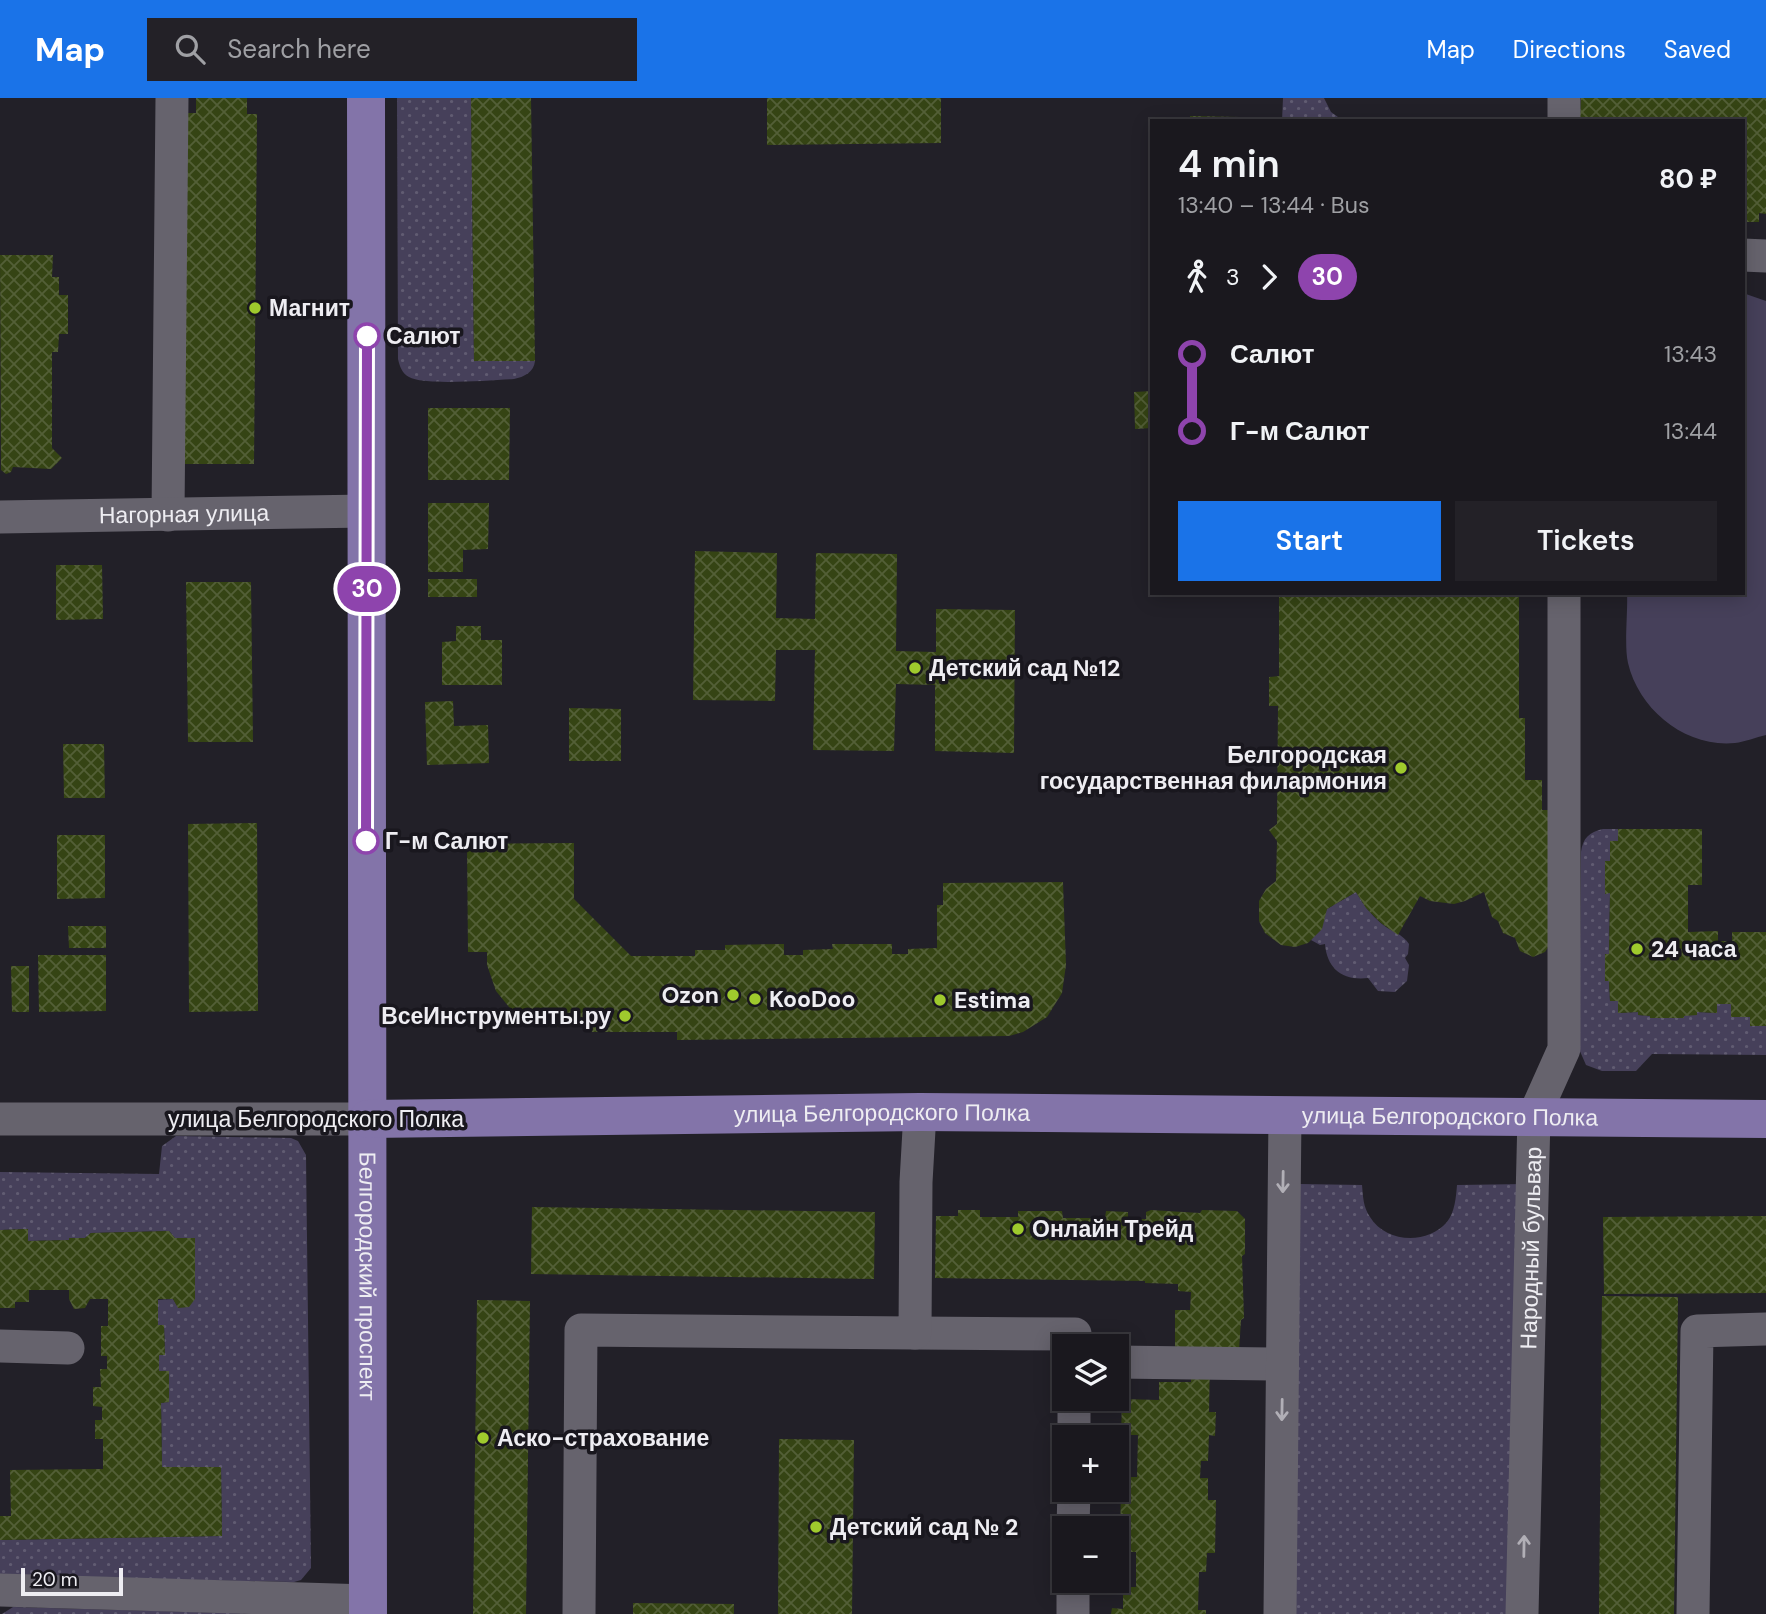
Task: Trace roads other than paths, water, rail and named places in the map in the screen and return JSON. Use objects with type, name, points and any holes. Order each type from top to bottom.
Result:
[{"type":"main road","name":"Белгородский проспект","points":[[366,98],[368,1608]]},
{"type":"main road","name":"улица Белгородского Полка","points":[[368,1119],[920,1112],[1766,1119]]},
{"type":"street","points":[[167,515],[172,98]]},
{"type":"street","points":[[1564,98],[1564,119]]},
{"type":"street","points":[[1745,255],[1766,256]]},
{"type":"street","name":"Нагорная улица","points":[[0,517],[367,511]]},
{"type":"street","name":"Народный бульвар","points":[[1522,1614],[1534,1116],[1564,1049],[1564,595]]},
{"type":"street","points":[[915,1333],[916,1182],[920,1112]]},
{"type":"street","points":[[1280,1614],[1285,1114]]},
{"type":"street","name":"улица Белгородского Полка","points":[[0,1119],[368,1119]]},
{"type":"street","points":[[1693,1614],[1697,1331],[1766,1329]]},
{"type":"street","points":[[579,1614],[582,1330],[1075,1334]]},
{"type":"street","points":[[0,1346],[68,1348]]},
{"type":"street","points":[[1129,1362],[1282,1364]]},
{"type":"street","points":[[0,1590],[368,1608]]},
{"type":"street","points":[[1073,1593],[1073,1614]]},
{"type":"place","name":"Магнит","points":[[255,308]]},
{"type":"place","name":"Салют","points":[[367,336]]},
{"type":"place","name":"Детский сад №12","points":[[915,668]]},
{"type":"place","name":"Белгородская государственная филармония","points":[[1401,768]]},
{"type":"place","name":"Г-м Салют","points":[[366,841]]},
{"type":"place","name":"24 часа","points":[[1637,949]]},
{"type":"place","name":"Ozon","points":[[733,995]]},
{"type":"place","name":"KooDoo","points":[[755,999]]},
{"type":"place","name":"Estima","points":[[940,1000]]},
{"type":"place","name":"ВсеИнструменты.ру","points":[[625,1016]]},
{"type":"place","name":"Онлайн Трейд","points":[[1018,1229]]},
{"type":"place","name":"Аско-страхование","points":[[483,1438]]},
{"type":"place","name":"Детский сад № 2","points":[[816,1527]]}]
